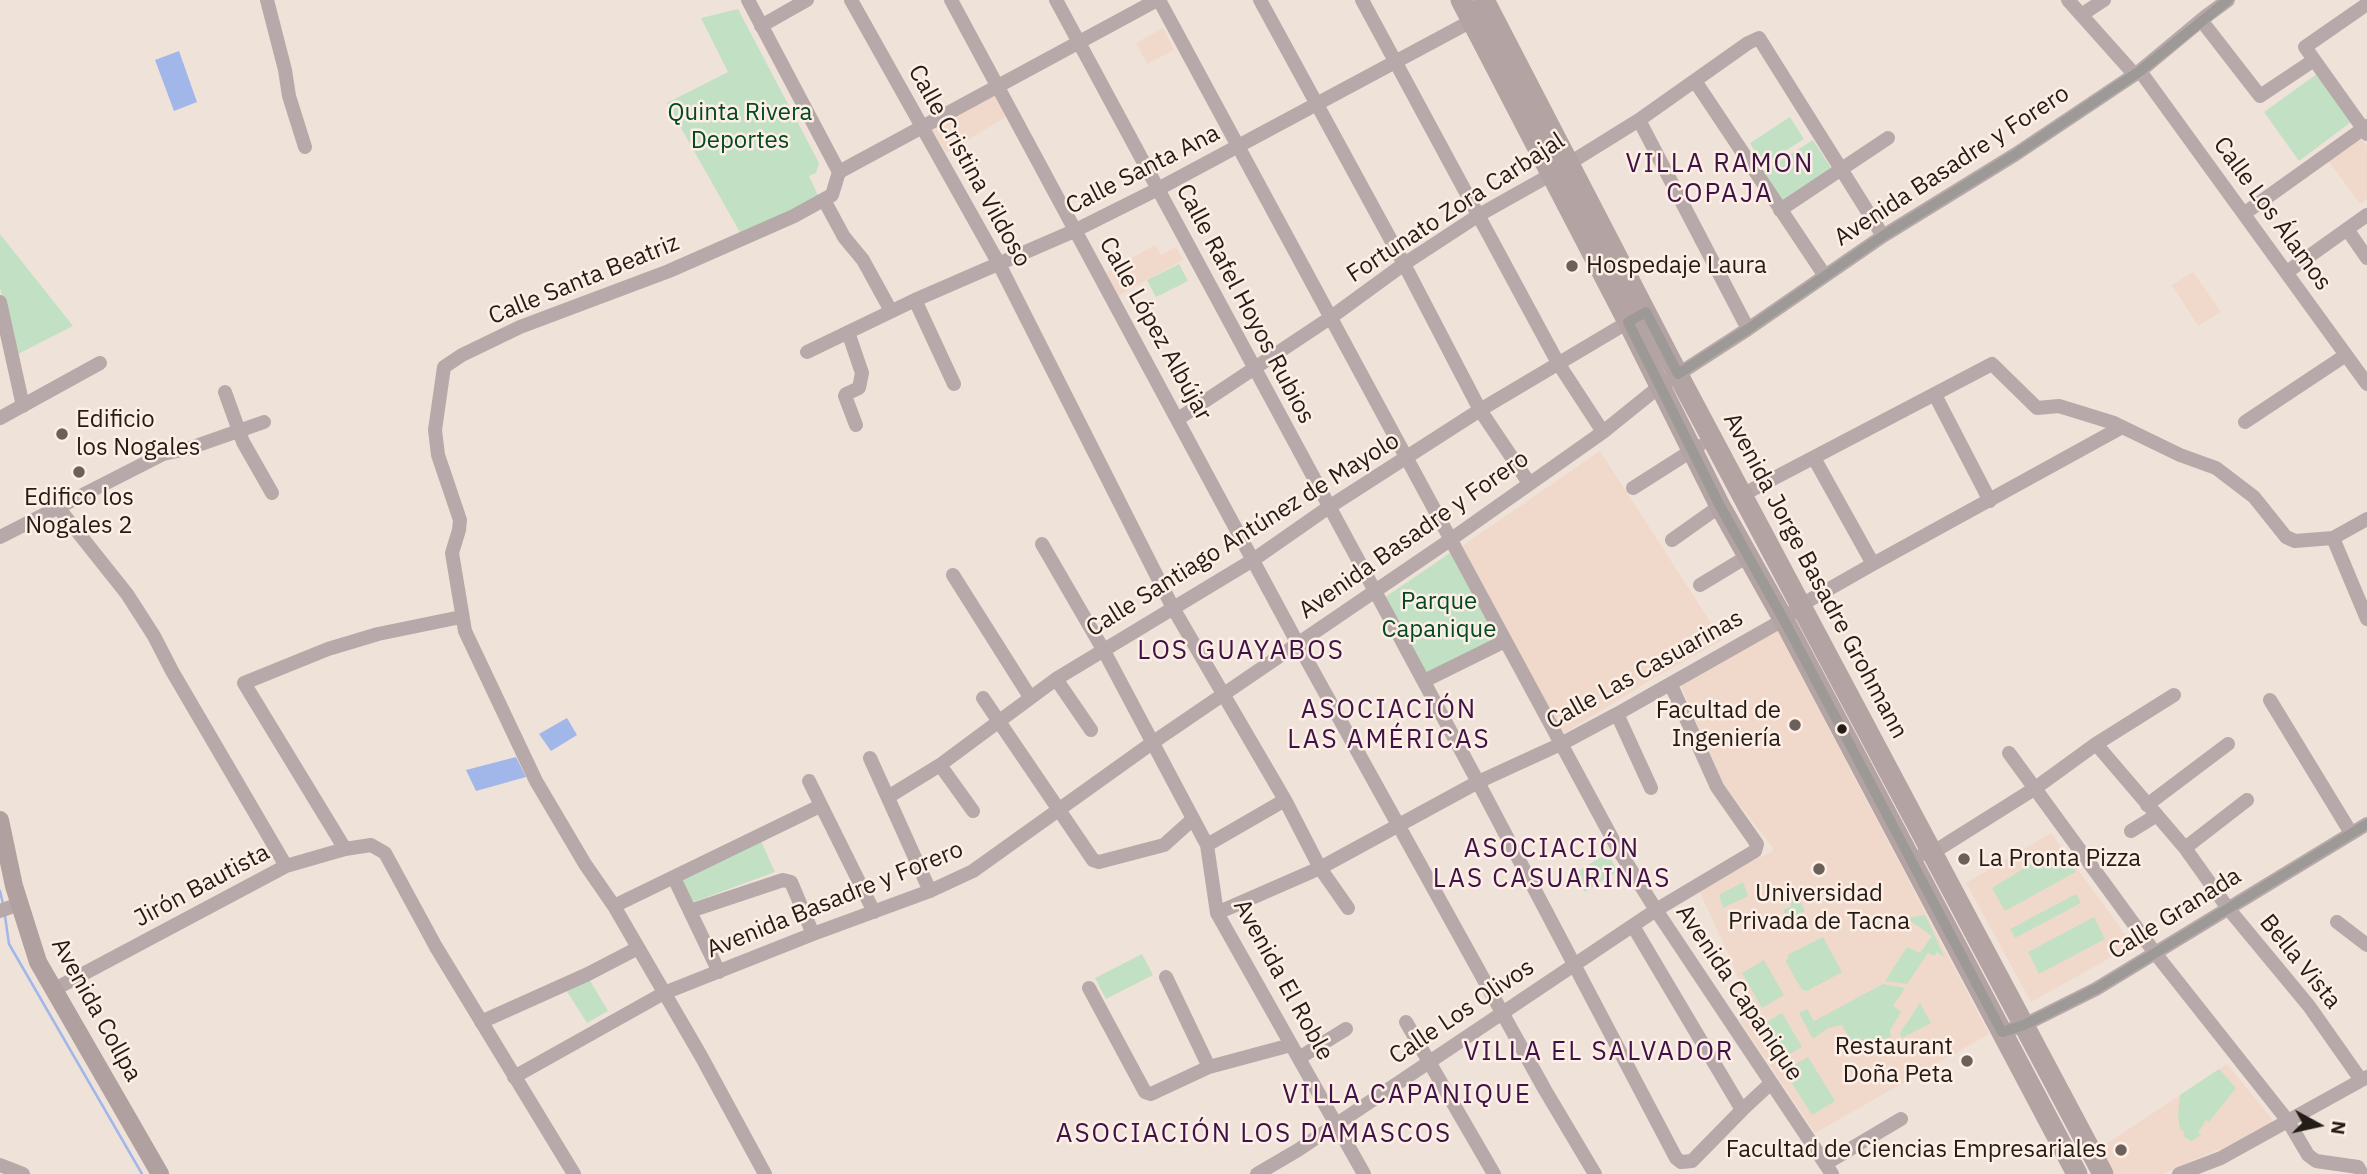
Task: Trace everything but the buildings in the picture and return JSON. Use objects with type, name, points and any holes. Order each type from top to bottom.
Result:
[{"type":"highway","name":"Avenida Jorge Basadre Grohmann","points":[[1461,0],[1482,11],[1637,317],[1678,374],[2103,1174]]},
{"type":"highway","name":"Avenida Jorge Basadre Grohmann","points":[[1637,317],[1660,386],[1720,506],[2077,1174]]},
{"type":"highway","points":[[1736,533],[1756,521]]},
{"type":"main road","name":"Avenida Collpa","points":[[0,820],[19,904],[38,962],[160,1174]]},
{"type":"street","points":[[267,0],[289,96],[305,147]]},
{"type":"street","points":[[748,0],[839,173]]},
{"type":"street","points":[[761,26],[807,0]]},
{"type":"street","name":"Calle Cristina Vildoso","points":[[851,0],[999,264],[1173,608],[1285,800],[1320,868],[1348,908]]},
{"type":"street","name":"Calle López Albújar","points":[[951,0],[1397,825],[1595,1174]]},
{"type":"street","name":"Calle Rafel Hoyos Rubios","points":[[1056,0],[1424,681],[1676,1158],[1692,1161],[1742,1110]]},
{"type":"street","points":[[891,310],[863,260],[844,237],[824,200],[832,195],[839,173],[1158,0]]},
{"type":"street","name":"Avenida Capanique","points":[[1158,0],[1618,849],[1829,1169]]},
{"type":"street","points":[[1260,0],[1480,410],[1529,484]]},
{"type":"street","points":[[1362,0],[1558,363],[1603,432]]},
{"type":"street","name":"Calle Los Álamos","points":[[2068,0],[2137,73],[2245,213],[2367,384]]},
{"type":"street","points":[[2081,15],[2104,0]]},
{"type":"street","name":"Avenida Basadre y Forero","points":[[514,1077],[664,993],[930,891],[973,871],[1152,743],[1603,432],[1660,386],[1883,236],[2016,154],[2137,73],[2228,0]]},
{"type":"street","points":[[2245,213],[2366,129],[2305,47],[2366,8]]},
{"type":"street","name":"Calle Santa Ana","points":[[807,352],[891,310],[1074,231],[1158,190],[1396,64],[1482,11]]},
{"type":"street","points":[[2201,20],[2260,96],[2314,60]]},
{"type":"street","name":"Fortunato Zora Carbajal","points":[[1178,419],[1404,264],[1479,215],[1639,120],[1759,38],[1842,170]]},
{"type":"street","points":[[1695,80],[1825,275]]},
{"type":"street","points":[[1639,120],[1748,329]]},
{"type":"street","points":[[1780,210],[1888,138]]},
{"type":"street","points":[[1842,170],[1883,236]]},
{"type":"street","name":"Calle Santa Beatriz","points":[[461,617],[452,554],[460,520],[438,455],[435,430],[444,367],[462,355],[520,327],[669,271],[824,200]]},
{"type":"street","points":[[2287,272],[2367,215]]},
{"type":"street","points":[[2347,229],[2367,258]]},
{"type":"street","points":[[915,300],[954,383]]},
{"type":"street","points":[[0,302],[23,406]]},
{"type":"street","name":"Calle Santiago Antúnez de Mayolo","points":[[888,797],[940,765],[1056,679],[1253,560],[1329,507],[1480,410],[1637,317]]},
{"type":"street","points":[[848,332],[862,373],[859,388],[845,396],[856,425]]},
{"type":"street","points":[[2245,422],[2347,355]]},
{"type":"street","points":[[0,418],[100,363]]},
{"type":"street","points":[[1742,495],[1992,364],[2037,408],[2059,406],[2122,427],[2180,455],[2216,468],[2253,497],[2286,537],[2304,542],[2333,538],[2367,519]]},
{"type":"street","points":[[225,392],[238,430],[272,493]]},
{"type":"street","points":[[1935,395],[1990,501]]},
{"type":"street","points":[[0,537],[163,454],[187,449],[264,422]]},
{"type":"street","name":"Calle Las Casuarinas","points":[[1217,914],[1320,868],[1478,782],[1561,744],[1671,685],[1873,564],[2122,427]]},
{"type":"street","points":[[1633,488],[1712,437]]},
{"type":"street","points":[[1814,458],[1873,564]]},
{"type":"street","points":[[57,506],[127,594],[154,636],[286,866]]},
{"type":"street","points":[[1672,540],[1720,506]]},
{"type":"street","points":[[2333,538],[2367,619]]},
{"type":"street","name":"Avenida El Roble","points":[[1042,544],[1104,650],[1207,845],[1217,914],[1336,1123],[1358,1171]]},
{"type":"street","points":[[1700,585],[1748,556]]},
{"type":"street","points":[[953,575],[1030,697]]},
{"type":"street","points":[[345,849],[244,683],[328,649],[378,634],[461,617],[465,631],[536,780],[614,906],[701,1056],[765,1174]]},
{"type":"street","points":[[1424,681],[1506,641]]},
{"type":"street","points":[[1056,679],[1091,730]]},
{"type":"street","name":"Calle Los Olivos","points":[[1257,1174],[1298,1150],[1656,910],[1755,851],[1757,844],[1717,787],[1671,685]]},
{"type":"street","points":[[1908,856],[1932,851],[2034,789],[2096,744],[2174,695]]},
{"type":"street","points":[[983,698],[1090,858],[1099,862],[1164,845],[1193,819]]},
{"type":"street","points":[[2270,699],[2351,833]]},
{"type":"street","points":[[1617,714],[1651,788]]},
{"type":"street","name":"Bella Vista","points":[[2096,744],[2185,848],[2227,907],[2364,1078]]},
{"type":"street","points":[[2131,831],[2228,744]]},
{"type":"street","points":[[2009,753],[2155,953],[2288,1121],[2312,1160],[2358,1167],[2362,1174]]},
{"type":"street","points":[[870,758],[930,891]]},
{"type":"street","points":[[940,765],[973,811]]},
{"type":"street","points":[[809,781],[874,912]]},
{"type":"street","points":[[1207,845],[1285,800]]},
{"type":"street","points":[[2185,848],[2247,800]]},
{"type":"street","points":[[614,906],[820,806]]},
{"type":"street","name":"Calle Granada","points":[[2002,1032],[2024,1026],[2096,989],[2367,824]]},
{"type":"street","name":"Jirón Bautista","points":[[53,990],[286,866],[345,849],[372,845],[385,853],[481,1022]]},
{"type":"street","points":[[674,878],[719,972]]},
{"type":"street","points":[[690,911],[783,880],[791,882],[813,934]]},
{"type":"street","points":[[0,911],[19,904]]},
{"type":"street","points":[[2337,922],[2367,945]]},
{"type":"street","points":[[1633,926],[1742,1110],[1771,1083]]},
{"type":"street","points":[[574,1174],[481,1022],[588,974],[638,948]]},
{"type":"street","points":[[1166,977],[1209,1067]]},
{"type":"street","points":[[1089,988],[1145,1092],[1151,1094],[1209,1067],[1292,1045]]},
{"type":"street","points":[[1406,1022],[1494,1174]]},
{"type":"street","points":[[1299,1058],[1346,1029]]},
{"type":"street","points":[[2179,1174],[2221,1158],[2364,1078]]},
{"type":"street","points":[[1829,1169],[1901,1119]]},
{"type":"street","points":[[0,1165],[23,1174]]},
{"type":"shaded area","points":[[1163,28],[1174,50],[1147,64],[1136,43]]},
{"type":"shaded area","points":[[995,95],[1006,117],[946,153],[932,129]]},
{"type":"shaded area","points":[[2355,130],[2367,146],[2367,199],[2360,204],[2323,153]]},
{"type":"shaded area","points":[[1155,245],[1161,255],[1176,247],[1183,260],[1118,296],[1105,273]]},
{"type":"shaded area","points":[[2193,272],[2221,312],[2198,326],[2172,285]]},
{"type":"shaded area","points":[[1600,451],[1722,640],[1563,734],[1462,546]]},
{"type":"shaded area","name":"Universidad Privada de Tacna","points":[[1777,630],[1989,1034],[1815,1133],[1740,1021],[1748,1016],[1735,969],[1698,888],[1773,851],[1773,848],[1722,782],[1680,684]]},
{"type":"shaded area","name":"Universidad Privada de Tacna","points":[[2051,833],[2133,945],[2031,1002],[1966,883]]},
{"type":"shaded area","points":[[2227,1064],[2272,1119],[2272,1123],[2221,1153],[2219,1149],[2162,1174],[2115,1174],[2100,1148]]},
{"type":"green space","name":"Quinta Rivera Deportes","points":[[738,9],[819,163],[816,173],[809,176],[819,198],[742,236],[667,103],[728,72],[701,18]]},
{"type":"green space","points":[[2321,71],[2355,119],[2299,161],[2264,112]]},
{"type":"green space","points":[[1790,117],[1804,139],[1763,165],[1750,143]]},
{"type":"green space","points":[[1813,140],[1833,171],[1782,203],[1762,172]]},
{"type":"green space","points":[[0,234],[73,326],[16,355],[0,288]]},
{"type":"green space","points":[[1179,264],[1188,281],[1156,297],[1147,280]]},
{"type":"green space","name":"Parque Capanique","points":[[1450,553],[1497,639],[1425,674],[1384,598]]},
{"type":"green space","points":[[760,839],[775,872],[688,904],[678,878]]},
{"type":"green space","points":[[1607,853],[1618,871],[1585,892],[1574,874]]},
{"type":"green space","points":[[2047,854],[2055,865],[2066,859],[2076,872],[2005,911],[1992,888]]},
{"type":"green space","points":[[1743,882],[1748,896],[1723,908],[1719,895]]},
{"type":"green space","points":[[1794,888],[1805,911],[1788,921],[1783,910],[1791,906],[1785,893]]},
{"type":"green space","points":[[2076,894],[2081,903],[2015,938],[2010,929]]},
{"type":"green space","points":[[1925,915],[1945,958],[1937,952],[1934,956],[1928,953],[1907,984],[1885,981],[1907,947],[1920,953],[1932,936],[1906,918]]},
{"type":"green space","points":[[2094,917],[2105,939],[2039,974],[2028,952]]},
{"type":"green space","points":[[1823,937],[1842,972],[1807,991],[1802,990],[1786,962],[1789,954]]},
{"type":"green space","points":[[1142,954],[1153,975],[1106,999],[1095,978]]},
{"type":"green space","points":[[1764,960],[1784,995],[1762,1008],[1742,973]]},
{"type":"green space","points":[[589,979],[608,1011],[587,1023],[566,990]]},
{"type":"green space","points":[[1883,984],[1905,988],[1893,1006],[1901,1012],[1890,1030],[1891,1037],[1876,1042],[1862,1053],[1860,1047],[1856,1049],[1842,1025],[1828,1028],[1813,1039],[1799,1013],[1807,1009],[1814,1021]]},
{"type":"green space","points":[[1920,1003],[1931,1023],[1902,1038],[1900,1033]]},
{"type":"green space","points":[[1782,1013],[1802,1047],[1777,1061],[1758,1027]]},
{"type":"green space","points":[[1808,1057],[1835,1101],[1812,1115],[1784,1071]]},
{"type":"green space","points":[[2219,1069],[2236,1088],[2209,1122],[2206,1120],[2198,1133],[2201,1135],[2191,1141],[2183,1136],[2185,1132],[2180,1129],[2180,1095]]},
{"type":"water","points":[[179,51],[197,102],[174,111],[155,60]]},
{"type":"water","points":[[567,718],[577,735],[551,751],[539,734]]},
{"type":"water","points":[[516,757],[526,777],[476,791],[466,770]]},
{"type":"waterway","points":[[0,891],[3,904]]},
{"type":"waterway","points":[[5,916],[9,944],[142,1174]]},
{"type":"transit line","points":[[2228,0],[2140,71],[2016,154],[1883,236],[1678,374],[1646,312],[1628,322],[1720,506],[1785,622],[2002,1032],[2024,1025],[2096,989],[2367,824]]},
{"type":"place","name":"Hospedaje Laura","points":[[1572,266]]},
{"type":"place","name":"Edificio los Nogales","points":[[62,434]]},
{"type":"place","name":"Edifico los Nogales 2","points":[[79,472]]},
{"type":"place","name":"Facultad de Ingeniería","points":[[1795,725]]},
{"type":"place","name":"La Pronta Pizza","points":[[1964,859]]},
{"type":"place","name":"Universidad Privada de Tacna","points":[[1819,869]]},
{"type":"place","name":"Restaurant Doña Peta","points":[[1967,1061]]},
{"type":"place","name":"Facultad de Ciencias Empresariales","points":[[2121,1150]]},
{"type":"district","name":"VILLA RAMON COPAJA","points":[[1720,179]]},
{"type":"district","name":"LOS GUAYABOS","points":[[1241,651]]},
{"type":"district","name":"ASOCIACIÓN LAS AMÉRICAS","points":[[1389,725]]},
{"type":"district","name":"ASOCIACIÓN LAS CASUARINAS","points":[[1552,864]]},
{"type":"district","name":"VILLA EL SALVADOR","points":[[1599,1052]]},
{"type":"district","name":"VILLA CAPANIQUE","points":[[1407,1095]]},
{"type":"district","name":"ASOCIACIÓN LOS DAMASCOS","points":[[1254,1134]]}]
